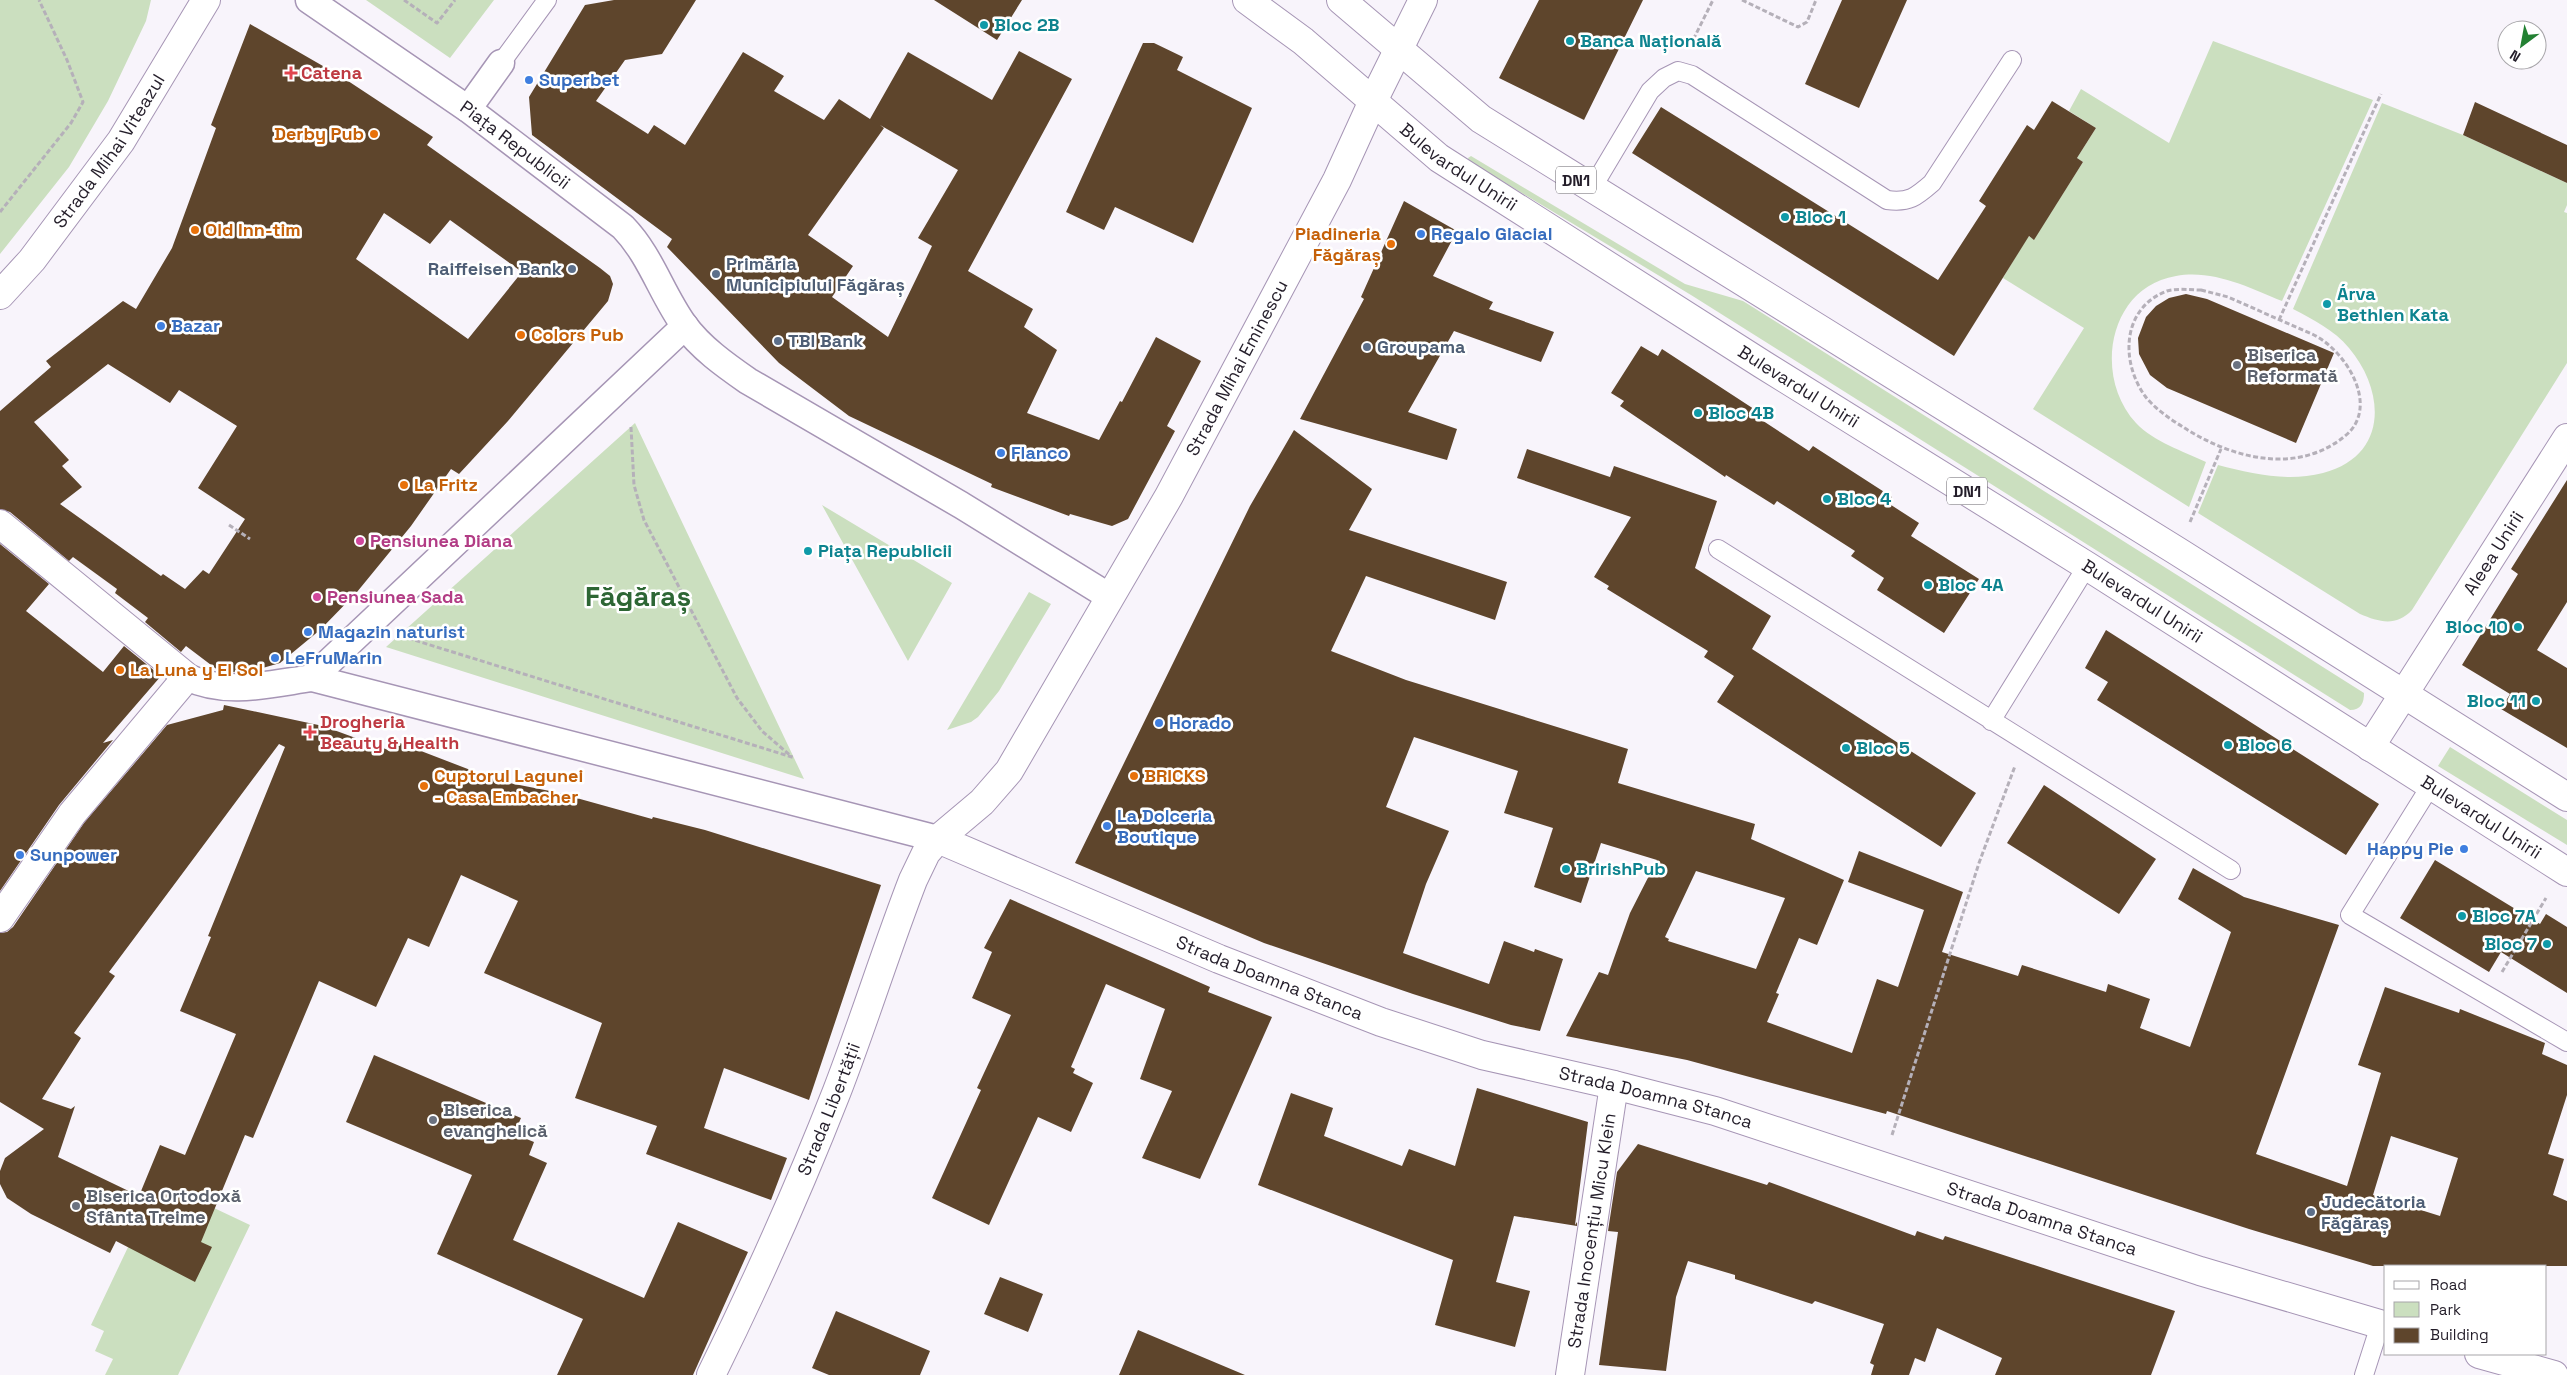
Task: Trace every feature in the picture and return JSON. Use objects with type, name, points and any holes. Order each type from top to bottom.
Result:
[{"type":"street","name":"Strada Mihai Viteazul","points":[[0,294],[32,260],[121,141],[206,0]]},
{"type":"street","name":"Piața Republicii","points":[[309,0],[468,109],[623,227],[637,242],[647,257],[685,326],[708,351],[748,381],[961,505],[1110,597]]},
{"type":"street","name":"Bulevardul Unirii","points":[[1247,0],[1303,41],[1439,158],[1754,359],[2087,566],[2567,872]]},
{"type":"street","name":"DN1","points":[[1341,0],[1468,111],[1591,190],[1765,294],[2177,551],[2567,797]]},
{"type":"street","name":"Strada Mihai Eminescu","points":[[1110,597],[1169,496],[1337,180],[1423,0]]},
{"type":"street","points":[[468,109],[501,63]]},
{"type":"street","points":[[312,678],[685,326]]},
{"type":"street","name":"Aleea Unirii","points":[[2404,694],[2567,438]]},
{"type":"street","points":[[0,524],[187,677],[212,686],[232,688],[312,678],[938,839],[982,802],[1009,771],[1110,597]]},
{"type":"street","points":[[0,918],[72,814],[187,677]]},
{"type":"street","points":[[2370,747],[2404,694]]},
{"type":"street","name":"Strada Doamna Stanca","points":[[938,839],[1219,958],[1381,1022],[1482,1055],[1614,1085],[1715,1111],[2200,1271],[2383,1325]]},
{"type":"street","name":"Strada Libertății","points":[[711,1375],[755,1285],[809,1161],[838,1089],[913,880],[926,853],[938,839]]},
{"type":"street","name":"Strada Inocențiu Micu Klein","points":[[1570,1375],[1614,1085]]},
{"type":"street","points":[[2483,1355],[2554,1375]]},
{"type":"lane","points":[[501,63],[547,0]]},
{"type":"lane","points":[[1591,190],[1650,91],[1664,78],[1678,71],[1692,75],[1887,200],[1903,202],[1918,196],[1932,184],[2012,60]]},
{"type":"lane","points":[[1718,549],[2024,743],[2230,870]]},
{"type":"lane","points":[[1991,721],[2087,566]]},
{"type":"lane","points":[[2431,785],[2350,915],[2567,1042]]},
{"type":"lane","points":[[2364,1375],[2383,1325]]},
{"type":"path","points":[[0,212],[71,123],[83,102],[67,60],[39,0]]},
{"type":"path","points":[[404,0],[437,23],[455,0]]},
{"type":"path","points":[[1678,71],[1713,0]]},
{"type":"path","points":[[1742,0],[1798,27],[1806,22],[1816,0]]},
{"type":"path","points":[[2279,320],[2381,94]]},
{"type":"path","points":[[2201,290],[2228,297],[2326,341],[2337,352],[2356,385],[2362,400],[2361,413],[2357,424],[2347,435],[2332,446],[2296,457],[2275,460],[2249,457],[2221,449],[2171,419],[2146,397],[2134,375],[2127,347],[2134,323],[2147,301],[2169,291],[2201,290]]},
{"type":"path","points":[[400,636],[794,758],[762,731],[737,698],[644,520],[634,485],[631,427]]},
{"type":"path","points":[[2177,551],[2221,449]]},
{"type":"path","points":[[229,525],[250,539]]},
{"type":"path","points":[[1882,1167],[1993,822],[2024,743]]},
{"type":"path","points":[[2487,996],[2548,895]]},
{"type":"green space","points":[[0,0],[151,0],[146,21],[108,101],[69,167],[0,254]]},
{"type":"green space","points":[[366,0],[494,0],[450,58]]},
{"type":"green space","points":[[2213,41],[2373,100],[2282,301],[2217,277],[2204,275],[2176,276],[2153,284],[2135,297],[2122,315],[2114,336],[2112,359],[2115,382],[2123,404],[2136,423],[2151,436],[2206,462],[2189,507],[2033,409],[2084,328],[2003,278],[2028,236],[2034,239],[2083,162],[2077,158],[2096,128],[2069,111],[2081,89],[2169,143]]},
{"type":"green space","points":[[2382,103],[2463,135],[2567,183],[2567,205],[2564,212],[2567,213],[2567,363],[2412,610],[2394,621],[2381,621],[2360,614],[2198,513],[2218,465],[2270,476],[2310,476],[2344,465],[2360,452],[2370,438],[2374,421],[2374,402],[2370,384],[2361,365],[2349,348],[2337,336],[2316,321],[2293,309]]},
{"type":"green space","points":[[1471,156],[1685,284],[1743,301],[2364,693],[2361,705],[2357,709],[2350,710],[1691,295],[1469,161],[1468,158]]},
{"type":"green space","points":[[635,423],[804,779],[386,647]]},
{"type":"green space","points":[[822,505],[952,583],[908,661]]},
{"type":"green space","points":[[1029,592],[1051,604],[999,691],[978,717],[971,722],[947,730]]},
{"type":"green space","points":[[2450,747],[2567,820],[2567,845],[2438,766]]},
{"type":"green space","points":[[159,1182],[250,1225],[178,1375],[105,1375],[113,1359],[95,1351],[104,1331],[91,1325]]},
{"type":"building","points":[[614,0],[696,0],[662,54],[625,60],[596,101],[648,134],[654,125],[685,145],[743,52],[784,76],[774,91],[824,120],[839,99],[870,119],[908,52],[992,100],[1019,51],[1072,79],[968,271],[1033,309],[1024,327],[1057,350],[1027,413],[1099,440],[1120,401],[1122,402],[1156,337],[1201,361],[1167,426],[1175,431],[1128,519],[1112,526],[1070,514],[1069,516],[991,487],[992,484],[849,416],[779,363],[667,247],[672,239],[532,135],[529,97],[585,5]],"holes":[[[880,125],[958,170],[918,238],[932,246],[888,337],[832,297],[853,266],[808,235],[884,128]]]},
{"type":"building","name":"Bloc 2B","points":[[934,0],[1022,0],[997,40]]},
{"type":"building","name":"Banca Națională","points":[[1539,0],[1643,0],[1584,120],[1499,78]]},
{"type":"building","points":[[1842,0],[1907,0],[1859,108],[1805,84]]},
{"type":"building","points":[[250,24],[342,77],[433,137],[427,145],[600,268],[610,276],[613,284],[608,301],[508,421],[459,474],[451,469],[411,526],[357,592],[320,630],[280,663],[252,671],[219,671],[186,646],[181,652],[145,622],[148,618],[115,593],[117,589],[73,557],[69,561],[10,512],[0,509],[0,411],[51,367],[46,361],[123,301],[136,309],[172,248],[216,128],[211,125]],"holes":[[[384,213],[430,244],[450,220],[522,272],[468,339],[356,259]],[[108,364],[170,403],[179,390],[237,426],[198,488],[245,519],[209,574],[203,570],[185,589],[163,574],[161,576],[60,504],[82,487],[62,466],[69,460],[34,422]]]},
{"type":"building","points":[[1143,43],[1154,43],[1183,57],[1177,70],[1252,108],[1193,243],[1115,207],[1104,230],[1066,212]]},
{"type":"building","points":[[2052,101],[2096,128],[2077,158],[2083,162],[2034,240],[2029,236],[1954,356],[1632,153],[1661,107],[1938,280],[1986,206],[1979,201],[2027,125],[2034,130]]},
{"type":"building","points":[[2475,102],[2567,145],[2567,183],[2463,135]]},
{"type":"building","points":[[1404,201],[1457,231],[1433,276],[1493,302],[1489,309],[1554,332],[1541,362],[1454,331],[1408,412],[1457,429],[1447,460],[1300,419],[1364,299],[1361,297]]},
{"type":"building","name":"Biserica Reformată","points":[[2186,294],[2207,299],[2334,353],[2296,443],[2167,388],[2150,375],[2139,354],[2138,338],[2146,317],[2156,306],[2169,298]]},
{"type":"building","points":[[1641,346],[1658,356],[1662,349],[1757,411],[1754,415],[1809,451],[1813,446],[1892,497],[1888,503],[1919,523],[1911,536],[1979,579],[1944,633],[1877,590],[1884,578],[1851,556],[1855,551],[1777,501],[1774,505],[1726,475],[1725,477],[1620,406],[1624,401],[1611,393]]},
{"type":"building","points":[[1294,430],[1372,489],[1349,530],[1507,582],[1495,620],[1366,576],[1331,651],[1406,680],[1628,749],[1618,783],[1755,824],[1751,839],[1844,880],[1817,945],[1799,938],[1776,993],[1779,994],[1767,1022],[1852,1053],[1877,979],[1898,987],[1924,910],[1848,882],[1859,851],[1963,892],[1942,952],[2018,976],[2022,965],[2106,992],[2108,984],[2150,999],[2140,1028],[2190,1047],[2231,932],[2178,899],[2193,868],[2244,897],[2339,925],[2256,1154],[2347,1186],[2381,1073],[2358,1065],[2385,987],[2459,1013],[2460,1009],[2545,1043],[2542,1054],[2567,1065],[2567,1095],[2548,1154],[2564,1159],[2553,1195],[2567,1201],[2567,1266],[2373,1266],[2249,1229],[1887,1111],[1886,1114],[1687,1060],[1566,1036],[1599,972],[1608,975],[1630,913],[1657,860],[1601,843],[1581,903],[1534,887],[1553,828],[1504,813],[1518,771],[1414,737],[1386,807],[1449,831],[1426,884],[1403,953],[1489,984],[1504,941],[1534,952],[1535,949],[1563,959],[1540,1031],[1511,1025],[1413,994],[1264,943],[1075,863],[1250,506]],"holes":[[[1696,871],[1785,898],[1756,969],[1668,941],[1669,939],[1665,937]],[[2391,1136],[2458,1158],[2440,1216],[2373,1195]]]},
{"type":"building","points":[[1527,449],[1610,477],[1614,466],[1717,501],[1695,568],[1771,616],[1752,649],[1976,793],[1941,847],[1717,702],[1734,676],[1704,657],[1708,651],[1607,589],[1609,586],[1594,577],[1631,517],[1517,478]]},
{"type":"building","points":[[2567,480],[2567,602],[2537,650],[2567,668],[2567,748],[2501,709],[2510,694],[2462,665],[2518,574],[2511,569]]},
{"type":"building","points":[[0,544],[49,584],[26,611],[103,672],[124,646],[161,676],[103,743],[113,740],[59,805],[0,891]]},
{"type":"building","name":"Bloc 6","points":[[2106,630],[2379,804],[2346,855],[2097,700],[2108,682],[2085,668]]},
{"type":"building","points":[[224,705],[323,726],[391,751],[395,741],[499,781],[555,792],[652,819],[653,817],[705,830],[881,885],[809,1100],[724,1068],[704,1128],[787,1158],[771,1200],[646,1154],[657,1126],[575,1098],[602,1023],[484,973],[518,901],[461,875],[429,947],[408,938],[376,1007],[319,981],[253,1138],[245,1135],[201,1242],[212,1247],[195,1282],[116,1241],[110,1253],[31,1214],[7,1198],[0,1184],[0,1171],[5,1158],[44,1129],[0,1102],[0,933],[7,932],[13,927],[84,823],[167,725],[223,710]],"holes":[[[279,744],[285,747],[208,936],[211,937],[180,1011],[236,1034],[185,1155],[160,1145],[139,1196],[58,1157],[75,1106],[71,1109],[42,1099],[81,1038],[74,1033],[115,976],[109,972]]]},
{"type":"building","points":[[2044,785],[2156,859],[2119,914],[2007,843]]},
{"type":"building","name":"Bloc 7A","points":[[2435,860],[2540,924],[2546,914],[2567,927],[2567,993],[2501,952],[2489,972],[2400,918]]},
{"type":"building","points":[[1010,899],[1210,987],[1208,992],[1272,1017],[1200,1179],[1142,1158],[1172,1091],[1140,1079],[1165,1009],[1106,984],[1071,1067],[1075,1069],[1073,1073],[1093,1083],[1071,1132],[1038,1117],[989,1225],[932,1198],[981,1090],[977,1088],[1011,1015],[972,998],[992,952],[984,948]]},
{"type":"building","points":[[374,1055],[521,1118],[514,1134],[534,1142],[529,1155],[547,1163],[513,1240],[644,1298],[678,1222],[748,1252],[693,1375],[557,1375],[583,1319],[437,1254],[472,1175],[346,1122]]},
{"type":"building","points":[[1477,1088],[1588,1122],[1575,1225],[1577,1222],[1577,1226],[1514,1216],[1496,1282],[1530,1291],[1515,1347],[1435,1325],[1453,1260],[1258,1185],[1291,1093],[1333,1108],[1324,1136],[1402,1166],[1409,1149],[1455,1166]]},
{"type":"building","points":[[1638,1144],[1767,1185],[1769,1182],[1915,1236],[1917,1231],[1943,1240],[1945,1236],[2175,1311],[2151,1375],[1995,1375],[2002,1358],[1937,1328],[1925,1362],[1915,1358],[1909,1375],[1871,1375],[1874,1365],[1870,1363],[1884,1324],[1815,1301],[1812,1304],[1735,1279],[1735,1275],[1688,1261],[1676,1297],[1666,1371],[1599,1365],[1618,1232],[1608,1231],[1617,1172]]},
{"type":"building","points":[[1000,1277],[1043,1294],[1028,1332],[984,1314]]},
{"type":"building","points":[[836,1311],[930,1351],[920,1375],[829,1375],[812,1368]]},
{"type":"building","points":[[1138,1330],[1245,1375],[1119,1375]]},
{"type":"place","name":"Bloc 2B","points":[[984,25]]},
{"type":"place","name":"Banca Națională","points":[[1570,41]]},
{"type":"place","name":"Catena","points":[[291,73]]},
{"type":"place","name":"Superbet","points":[[529,80]]},
{"type":"place","name":"Derby Pub","points":[[374,134]]},
{"type":"place","name":"Bloc 1","points":[[1785,217]]},
{"type":"place","name":"Old Inn-tim","points":[[195,230]]},
{"type":"place","name":"Regalo Glacial","points":[[1421,234]]},
{"type":"place","name":"Piadineria Făgăraș","points":[[1391,244]]},
{"type":"place","name":"Raiffeisen Bank","points":[[572,269]]},
{"type":"place","name":"Primăria Municipiului Făgăraș","points":[[716,274]]},
{"type":"place","name":"Árva Bethlen Kata","points":[[2327,304]]},
{"type":"place","name":"Bazar","points":[[161,326]]},
{"type":"place","name":"Colors Pub","points":[[521,335]]},
{"type":"place","name":"TBI Bank","points":[[778,341]]},
{"type":"place","name":"Groupama","points":[[1367,347]]},
{"type":"place","name":"Biserica Reformată","points":[[2237,365]]},
{"type":"place","name":"Bloc 4B","points":[[1698,413]]},
{"type":"place","name":"Flanco","points":[[1001,453]]},
{"type":"place","name":"La Fritz","points":[[404,485]]},
{"type":"place","name":"Bloc 4","points":[[1827,499]]},
{"type":"place","name":"Pensiunea Diana","points":[[360,541]]},
{"type":"place","name":"Piața Republicii","points":[[808,551]]},
{"type":"place","name":"Bloc 4A","points":[[1928,585]]},
{"type":"place","name":"Pensiunea Sada","points":[[317,597]]},
{"type":"place","name":"Bloc 10","points":[[2518,627]]},
{"type":"place","name":"Magazin naturist","points":[[308,632]]},
{"type":"place","name":"LeFruMarin","points":[[275,658]]},
{"type":"place","name":"La Luna y El Sol","points":[[120,670]]},
{"type":"place","name":"Bloc 11","points":[[2536,701]]},
{"type":"place","name":"Horado","points":[[1159,723]]},
{"type":"place","name":"Drogheria Beauty & Health","points":[[310,732]]},
{"type":"place","name":"Bloc 6","points":[[2228,745]]},
{"type":"place","name":"Bloc 5","points":[[1846,748]]},
{"type":"place","name":"BRICKS","points":[[1134,776]]},
{"type":"place","name":"Cuptorul Lagunei - Casa Embacher","points":[[424,786]]},
{"type":"place","name":"La Dolceria Boutique","points":[[1107,826]]},
{"type":"place","name":"Happy Pie","points":[[2464,849]]},
{"type":"place","name":"Sunpower","points":[[20,855]]},
{"type":"place","name":"BririshPub","points":[[1566,869]]},
{"type":"place","name":"Bloc 7A","points":[[2462,916]]},
{"type":"place","name":"Bloc 7","points":[[2547,944]]},
{"type":"place","name":"Biserica evanghelică","points":[[433,1120]]},
{"type":"place","name":"Biserica Ortodoxă Sfânta Treime","points":[[76,1206]]},
{"type":"place","name":"Judecătoria Făgăraș","points":[[2311,1212]]},
{"type":"district","name":"Făgăraș","points":[[638,596]]}]
